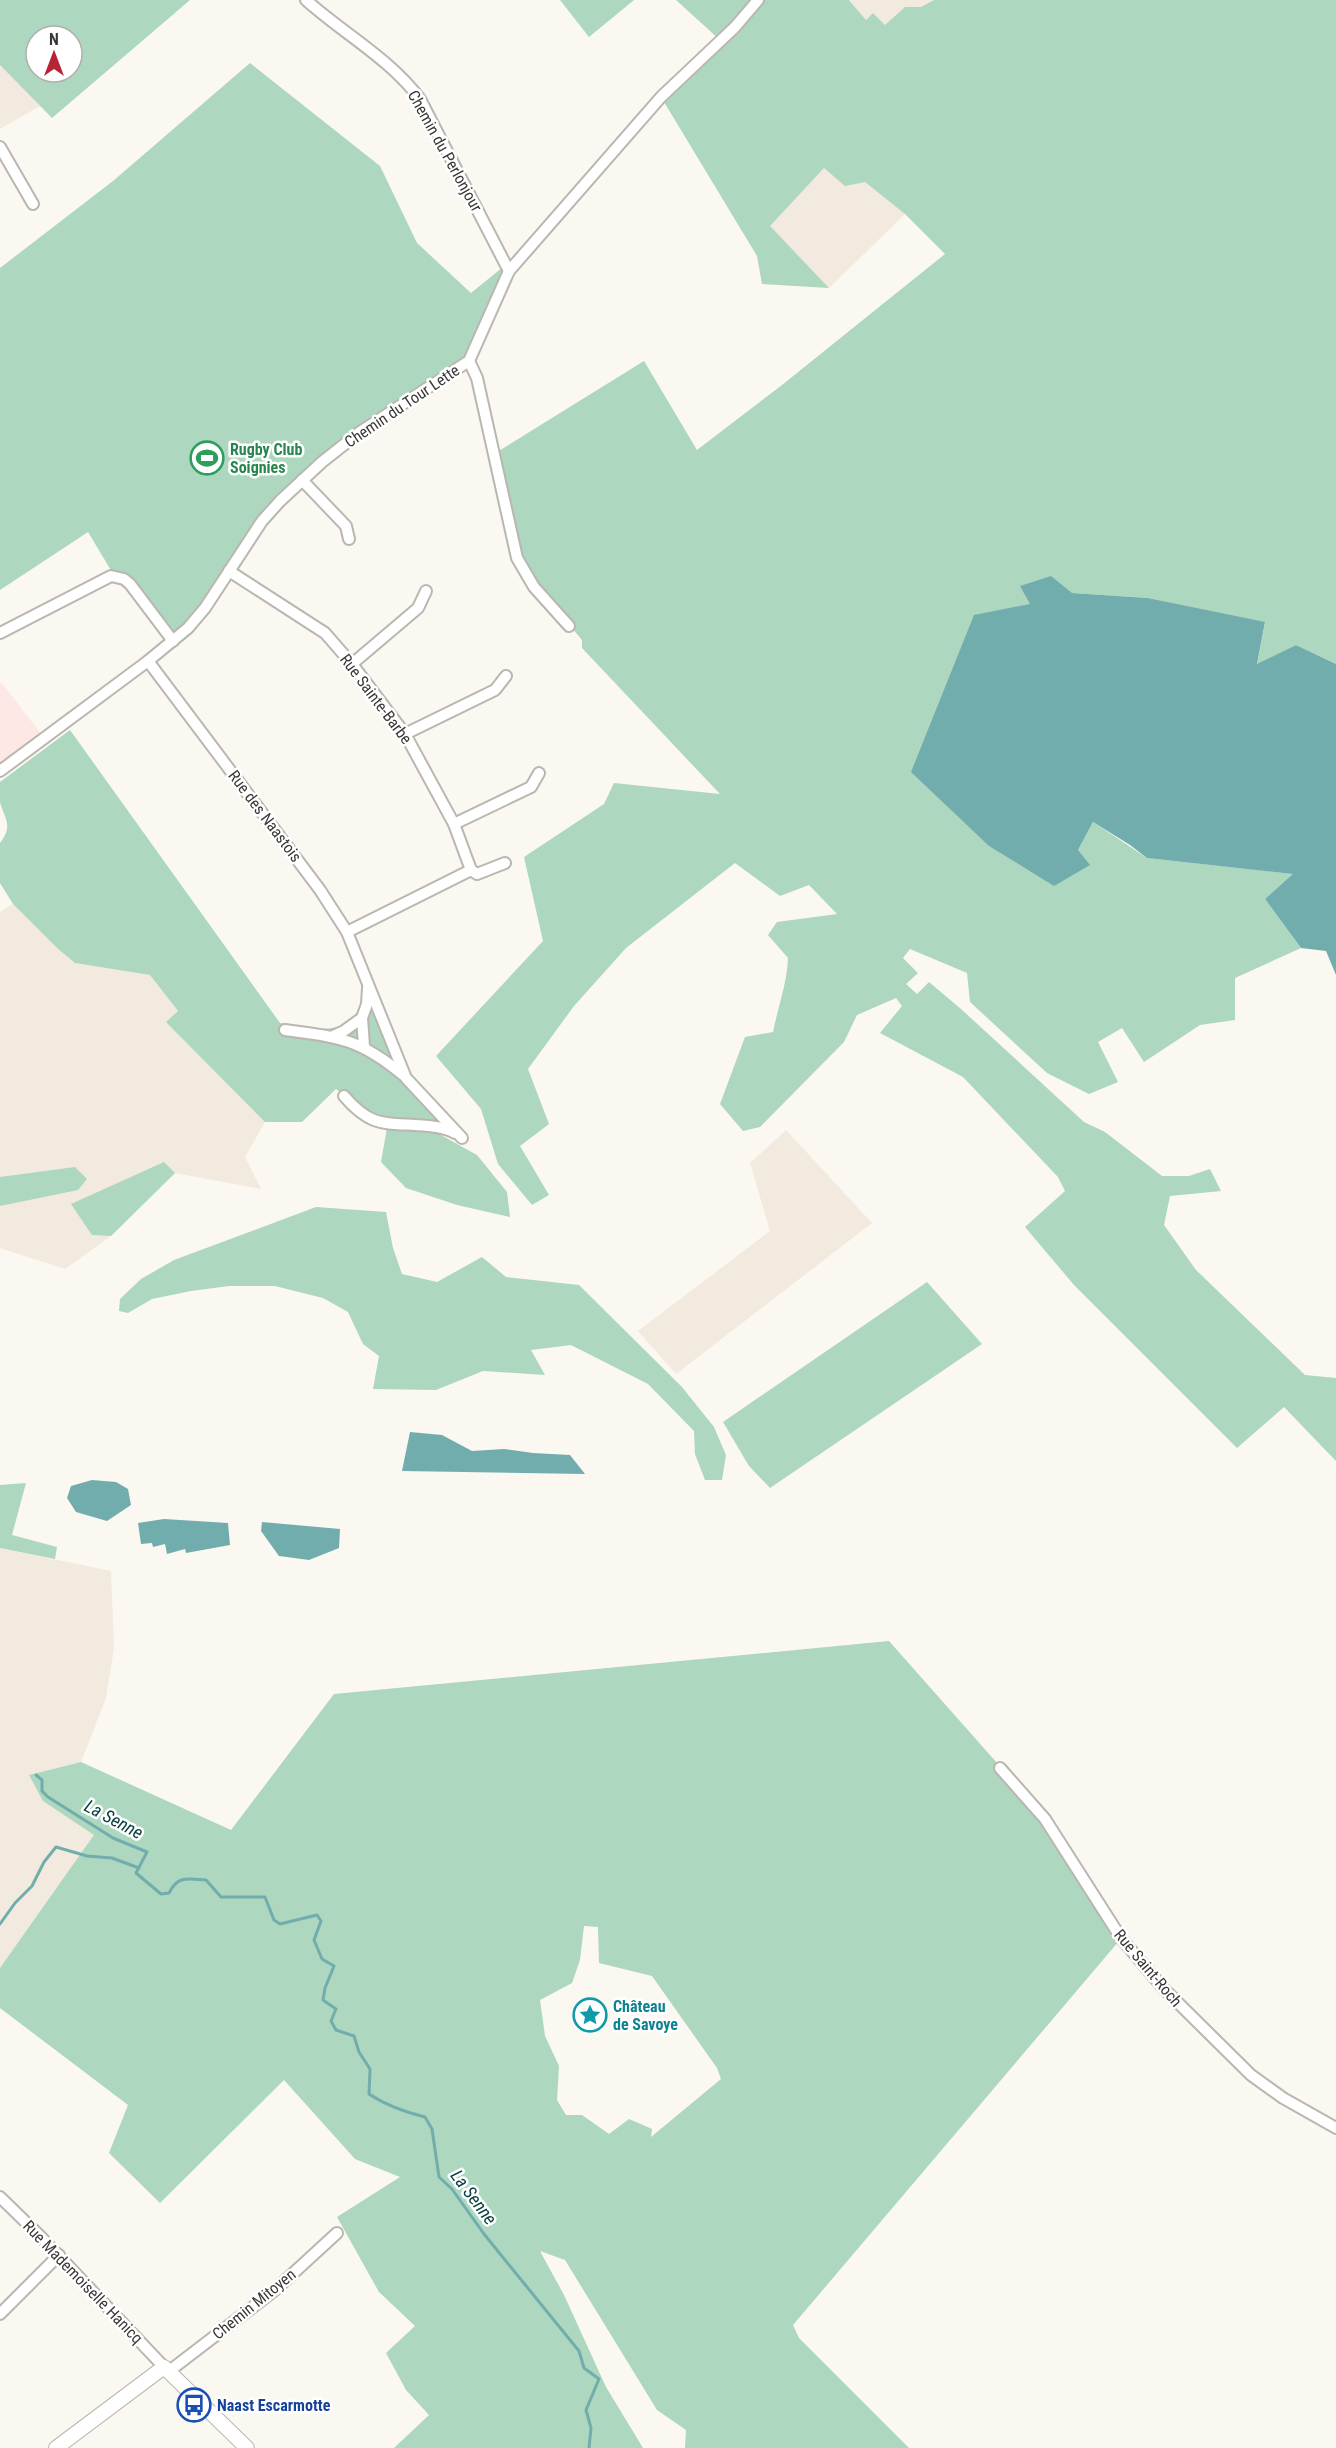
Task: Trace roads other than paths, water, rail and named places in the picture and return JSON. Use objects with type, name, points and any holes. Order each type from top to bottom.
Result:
[{"type":"street","name":"Chemin du Perlonjour","points":[[306,0],[374,53],[400,76],[420,99],[509,271]]},
{"type":"street","name":"Chemin du Tour Lette","points":[[0,771],[148,661],[196,619],[262,521],[302,480],[360,432],[469,361],[509,271],[661,97],[735,27],[758,0]]},
{"type":"street","points":[[0,147],[33,204]]},
{"type":"street","points":[[469,361],[477,378],[517,558],[534,587],[569,626]]},
{"type":"street","points":[[302,480],[346,526],[349,539]]},
{"type":"street","name":"Rue Sainte-Barbe","points":[[230,571],[325,633],[352,664],[405,734],[454,824],[471,870]]},
{"type":"street","points":[[0,633],[111,576],[124,579],[130,584],[173,641]]},
{"type":"street","points":[[352,664],[418,608],[426,591]]},
{"type":"street","name":"Rue des Naastois","points":[[148,661],[320,890],[347,932],[406,1078]]},
{"type":"street","points":[[405,734],[495,690],[506,675]]},
{"type":"street","points":[[454,824],[531,787],[539,773]]},
{"type":"street","points":[[347,932],[471,870],[477,874],[505,863]]},
{"type":"street","name":"Rue des Naastois","points":[[364,1046],[362,1018],[367,1004],[367,980]]},
{"type":"street","points":[[333,1036],[345,1031],[362,1018]]},
{"type":"street","name":"Rue des Naastois","points":[[285,1030],[333,1036],[364,1046],[406,1078],[462,1138],[451,1131],[425,1126],[380,1124],[362,1115],[344,1096]]},
{"type":"street","points":[[425,1126],[436,1117],[436,1110]]},
{"type":"street","name":"Rue Saint-Roch","points":[[1000,1768],[1045,1820],[1121,1938],[1164,1989],[1251,2075],[1283,2098],[1336,2128]]},
{"type":"street","name":"Rue Mademoiselle Hanicq","points":[[0,2197],[59,2255],[166,2369]]},
{"type":"street","name":"Chemin Mitoyen","points":[[56,2448],[275,2290],[337,2233]]},
{"type":"street","points":[[0,2314],[59,2255]]},
{"type":"street","points":[[166,2369],[247,2448]]},
{"type":"water","points":[[1051,576],[1072,593],[1148,598],[1265,622],[1257,664],[1296,645],[1336,664],[1336,975],[1326,951],[1301,948],[1265,899],[1293,874],[1147,858],[1093,822],[1078,850],[1090,865],[1054,886],[989,846],[911,772],[974,615],[1030,604],[1020,586]]},
{"type":"water","points":[[410,1432],[442,1435],[472,1451],[504,1449],[570,1455],[585,1474],[402,1471]]},
{"type":"water","points":[[92,1480],[116,1482],[128,1489],[131,1505],[107,1521],[76,1512],[67,1498],[71,1486]]},
{"type":"water","points":[[164,1519],[228,1523],[230,1545],[186,1553],[185,1549],[167,1554],[165,1544],[153,1547],[152,1543],[141,1544],[138,1523]]},
{"type":"water","points":[[262,1522],[340,1529],[339,1548],[309,1560],[279,1556],[261,1531]]},
{"type":"waterway","name":"La Senne","points":[[36,1775],[42,1780],[42,1791],[48,1797],[113,1838],[147,1852],[136,1873],[161,1894],[169,1893],[176,1883],[184,1879],[206,1880],[221,1897],[265,1897],[274,1920],[280,1924],[317,1915],[321,1921],[314,1940],[322,1959],[334,1966],[323,2000],[336,2009],[331,2021],[336,2030],[354,2036],[359,2052],[370,2069],[369,2094],[396,2108],[425,2117],[432,2129],[439,2177],[452,2189],[484,2234],[579,2351],[584,2368],[599,2379],[586,2410],[591,2428],[589,2448]]},
{"type":"waterway","points":[[0,1924],[15,1903],[32,1886],[44,1862],[56,1847],[87,1856],[112,1858],[139,1868]]},
{"type":"place","name":"Rugby Club Soignies","points":[[207,458]]},
{"type":"place","name":"Château de Savoye","points":[[590,2015]]},
{"type":"place","name":"Naast Escarmotte","points":[[194,2405]]}]
